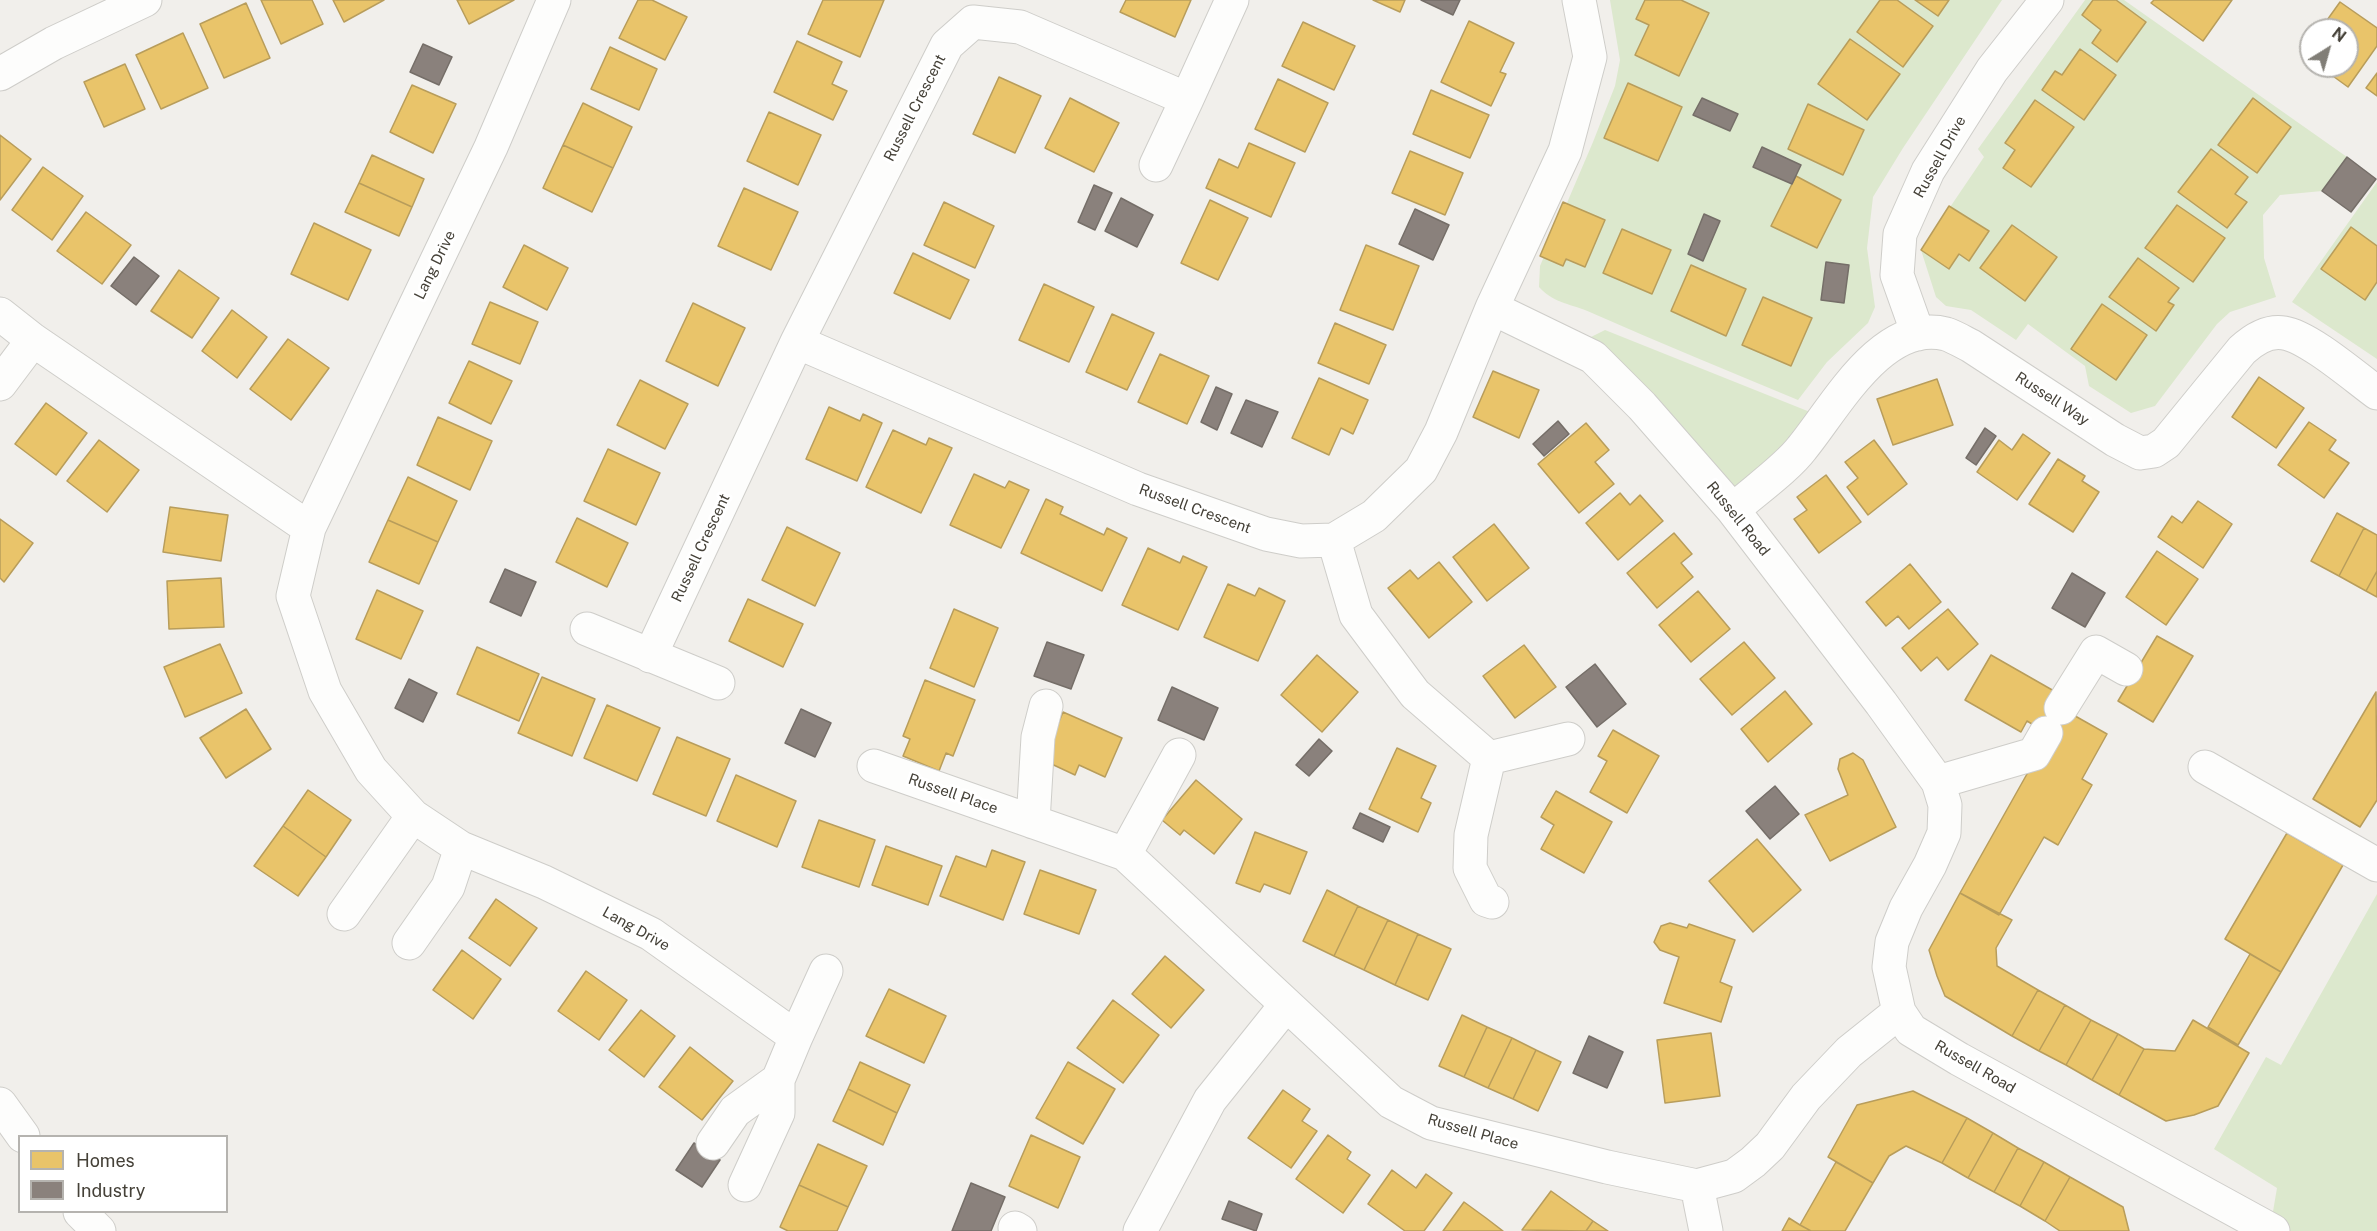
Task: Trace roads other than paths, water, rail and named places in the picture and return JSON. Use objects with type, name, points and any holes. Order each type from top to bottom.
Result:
[{"type":"street","points":[[0,74],[54,43],[145,0]]},
{"type":"street","name":"Lang Drive","points":[[554,0],[491,147],[309,528],[294,596],[325,691],[371,770],[413,816],[461,848],[544,882],[651,934],[796,1037]]},
{"type":"street","points":[[1156,165],[1232,0]]},
{"type":"street","points":[[1489,758],[1415,694],[1356,615],[1334,540],[1374,516],[1421,470],[1441,432],[1492,308],[1565,151],[1590,57],[1579,0]]},
{"type":"street","name":"Russell Drive","points":[[1918,334],[1898,275],[1900,234],[1928,171],[1992,70],[2047,0]]},
{"type":"street","name":"Russell Crescent","points":[[650,656],[797,342],[947,45],[973,22],[1020,27],[1187,99]]},
{"type":"street","name":"Russell Road","points":[[1492,308],[1593,357],[1642,406],[1733,510],[1881,702],[1938,782],[1945,805],[1944,833],[1930,865],[1906,908],[1892,942],[1889,967],[1899,1012],[1911,1030],[1959,1059],[2273,1231]]},
{"type":"street","points":[[0,314],[33,340],[309,528]]},
{"type":"street","name":"Russell Way","points":[[1733,510],[1801,450],[1852,380],[1886,348],[1918,334],[1946,334],[1971,346],[2115,440],[2140,453],[2154,451],[2166,443],[2242,350],[2253,340],[2268,334],[2283,333],[2301,339],[2377,393]]},
{"type":"street","points":[[0,384],[33,340]]},
{"type":"street","name":"Russell Crescent","points":[[797,342],[1138,489],[1266,534],[1301,541],[1334,540]]},
{"type":"street","points":[[587,629],[718,683]]},
{"type":"street","points":[[1938,782],[2034,754],[2096,652],[2126,669]]},
{"type":"street","points":[[1033,822],[1038,737],[1046,706]]},
{"type":"street","points":[[1489,758],[1568,739]]},
{"type":"street","points":[[1125,854],[1179,754]]},
{"type":"street","points":[[1489,758],[1471,835],[1470,868],[1486,900],[1492,902]]},
{"type":"street","name":"Russell Place","points":[[874,766],[1125,854],[1391,1102],[1431,1123],[1607,1167],[1697,1186],[1734,1176],[1770,1146],[1806,1097],[1849,1052],[1899,1012]]},
{"type":"street","points":[[2205,767],[2377,865]]},
{"type":"street","points":[[344,914],[413,816]]},
{"type":"street","points":[[410,943],[447,887],[461,848]]},
{"type":"street","points":[[745,1185],[778,1113],[778,1080],[826,971]]},
{"type":"street","points":[[1140,1231],[1210,1100],[1286,1005]]},
{"type":"street","points":[[713,1143],[735,1111],[778,1080]]},
{"type":"street","points":[[0,1104],[22,1135]]},
{"type":"street","points":[[1697,1186],[1706,1231]]},
{"type":"street","points":[[81,1213],[99,1231]]}]
